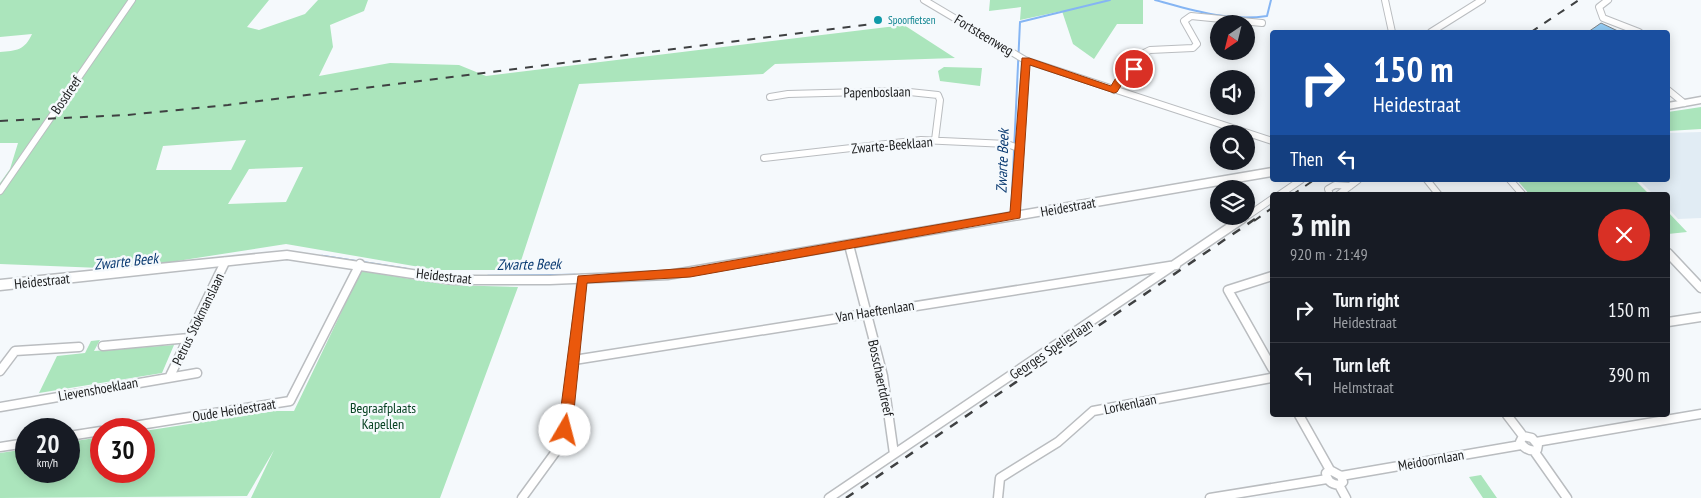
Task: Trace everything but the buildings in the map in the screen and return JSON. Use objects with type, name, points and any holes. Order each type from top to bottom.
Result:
[{"type":"street","name":"Bosdreef","points":[[0,191],[132,0]]},
{"type":"street","name":"Fortsteenweg","points":[[924,0],[1025,60],[1270,140]]},
{"type":"street","points":[[1385,0],[1392,30]]},
{"type":"street","points":[[1434,30],[1482,0]]},
{"type":"street","points":[[1608,0],[1599,8],[1603,18],[1633,30]]},
{"type":"street","points":[[1114,90],[1124,74],[1134,69],[1144,53],[1150,50],[1193,48],[1197,44],[1184,21],[1191,16],[1262,23]]},
{"type":"street","points":[[1016,216],[1025,60]]},
{"type":"street","name":"Papenboslaan","points":[[770,97],[788,94],[900,91],[933,93],[938,95],[940,100],[935,140]]},
{"type":"street","points":[[1670,92],[1684,103]]},
{"type":"street","points":[[1670,106],[1701,100]]},
{"type":"street","name":"Zwarte-Beeklaan","points":[[764,158],[921,140],[1007,144],[1021,149]]},
{"type":"street","name":"Heidestraat","points":[[0,285],[287,254],[452,280],[637,278],[690,273],[1270,172]]},
{"type":"street","points":[[1283,192],[1298,182]]},
{"type":"street","points":[[1343,192],[1355,182]]},
{"type":"street","points":[[1429,182],[1437,192]]},
{"type":"street","points":[[1512,182],[1520,192]]},
{"type":"street","points":[[1329,192],[1330,186],[1340,184],[1350,186]]},
{"type":"street","name":"Georges Spelierlaan","points":[[829,498],[1270,200]]},
{"type":"street","name":"Bosschaertdreef","points":[[849,245],[883,376],[894,454]]},
{"type":"street","points":[[1670,255],[1701,288]]},
{"type":"street","name":"Petrus Stokmanslaan","points":[[170,376],[225,262]]},
{"type":"street","name":"Oude Heidestraat","points":[[155,423],[290,401],[360,264]]},
{"type":"street","name":"Van Haeftenlaan","points":[[574,360],[1166,264],[1176,265]]},
{"type":"street","points":[[1270,277],[1228,290],[1270,364]]},
{"type":"street","points":[[522,498],[557,450],[565,430],[582,279]]},
{"type":"street","points":[[1670,322],[1701,317]]},
{"type":"street","points":[[103,346],[189,338]]},
{"type":"street","points":[[0,372],[14,351],[79,347]]},
{"type":"street","name":"Lievenshoeklaan","points":[[0,407],[170,376],[197,373]]},
{"type":"street","name":"Lorkenlaan","points":[[998,498],[1000,478],[1058,442],[1093,411],[1270,377]]},
{"type":"street","points":[[1508,417],[1527,450],[1535,446],[1701,414]]},
{"type":"street","points":[[1300,417],[1328,475]]},
{"type":"street","name":"Meidoornlaan","points":[[1340,480],[1522,441]]},
{"type":"street","points":[[0,447],[15,445]]},
{"type":"street","points":[[1535,446],[1567,498]]},
{"type":"street","points":[[1210,498],[1328,475],[1340,480],[1346,498]]},
{"type":"shaded area","points":[[1701,132],[1701,218],[1678,219],[1670,210],[1670,192],[1651,192],[1641,182],[1670,182],[1670,133]]},
{"type":"green space","points":[[0,0],[269,0],[247,27],[259,30],[305,14],[318,0],[368,0],[364,11],[330,25],[333,47],[319,76],[390,63],[459,65],[486,76],[904,25],[955,58],[775,64],[763,74],[579,84],[518,270],[437,270],[286,244],[126,269],[0,264],[0,183],[10,169],[18,143],[0,143],[0,52],[19,49],[32,34],[0,37]],"holes":[[[246,140],[231,170],[156,170],[163,146]],[[303,167],[286,202],[228,204],[249,169]]]},
{"type":"green space","points":[[990,0],[1143,0],[1143,24],[1117,24],[1094,59],[1073,44],[1062,11],[1020,20],[1021,7],[989,11]]},
{"type":"green space","points":[[944,67],[982,68],[980,86],[940,81],[938,71]]},
{"type":"green space","points":[[1701,107],[1701,129],[1670,131],[1670,112]]},
{"type":"green space","points":[[1519,182],[1637,182],[1647,192],[1527,192]]},
{"type":"green space","points":[[1670,214],[1687,232],[1670,234]]},
{"type":"green space","name":"Begraafplaats Kapellen","points":[[361,271],[448,285],[518,287],[440,498],[251,498],[274,450],[247,496],[0,498],[0,453],[15,451],[15,483],[80,483],[80,440],[90,439],[90,483],[155,483],[155,429],[274,411],[294,411]]},
{"type":"green space","points":[[100,340],[94,351],[174,345],[162,373],[39,393],[57,356],[85,353],[91,341]]},
{"type":"green space","points":[[1481,475],[1497,498],[1483,498],[1469,477]]},
{"type":"waterway","name":"Zwarte Beek","points":[[1011,215],[1020,22],[1110,0]]},
{"type":"waterway","name":"Zwarte Beek","points":[[1155,0],[1210,14],[1238,17],[1267,16],[1271,0]]},
{"type":"waterway","name":"Zwarte Beek","points":[[322,256],[406,269]]},
{"type":"waterway","name":"Zwarte Beek","points":[[488,276],[575,275]]},
{"type":"railway","points":[[1534,30],[1579,0]]},
{"type":"railway","points":[[0,121],[127,115],[228,105],[873,24]]},
{"type":"railway","points":[[1296,192],[1311,182]]},
{"type":"railway","points":[[1255,220],[1270,209]]},
{"type":"railway","points":[[846,498],[1246,225]]},
{"type":"place","name":"Spoorfietsen","points":[[878,20]]},
{"type":"route","points":[[565,430],[582,279],[637,278],[690,273],[1016,216],[1025,60],[1114,90],[1124,74],[1134,69]]}]
